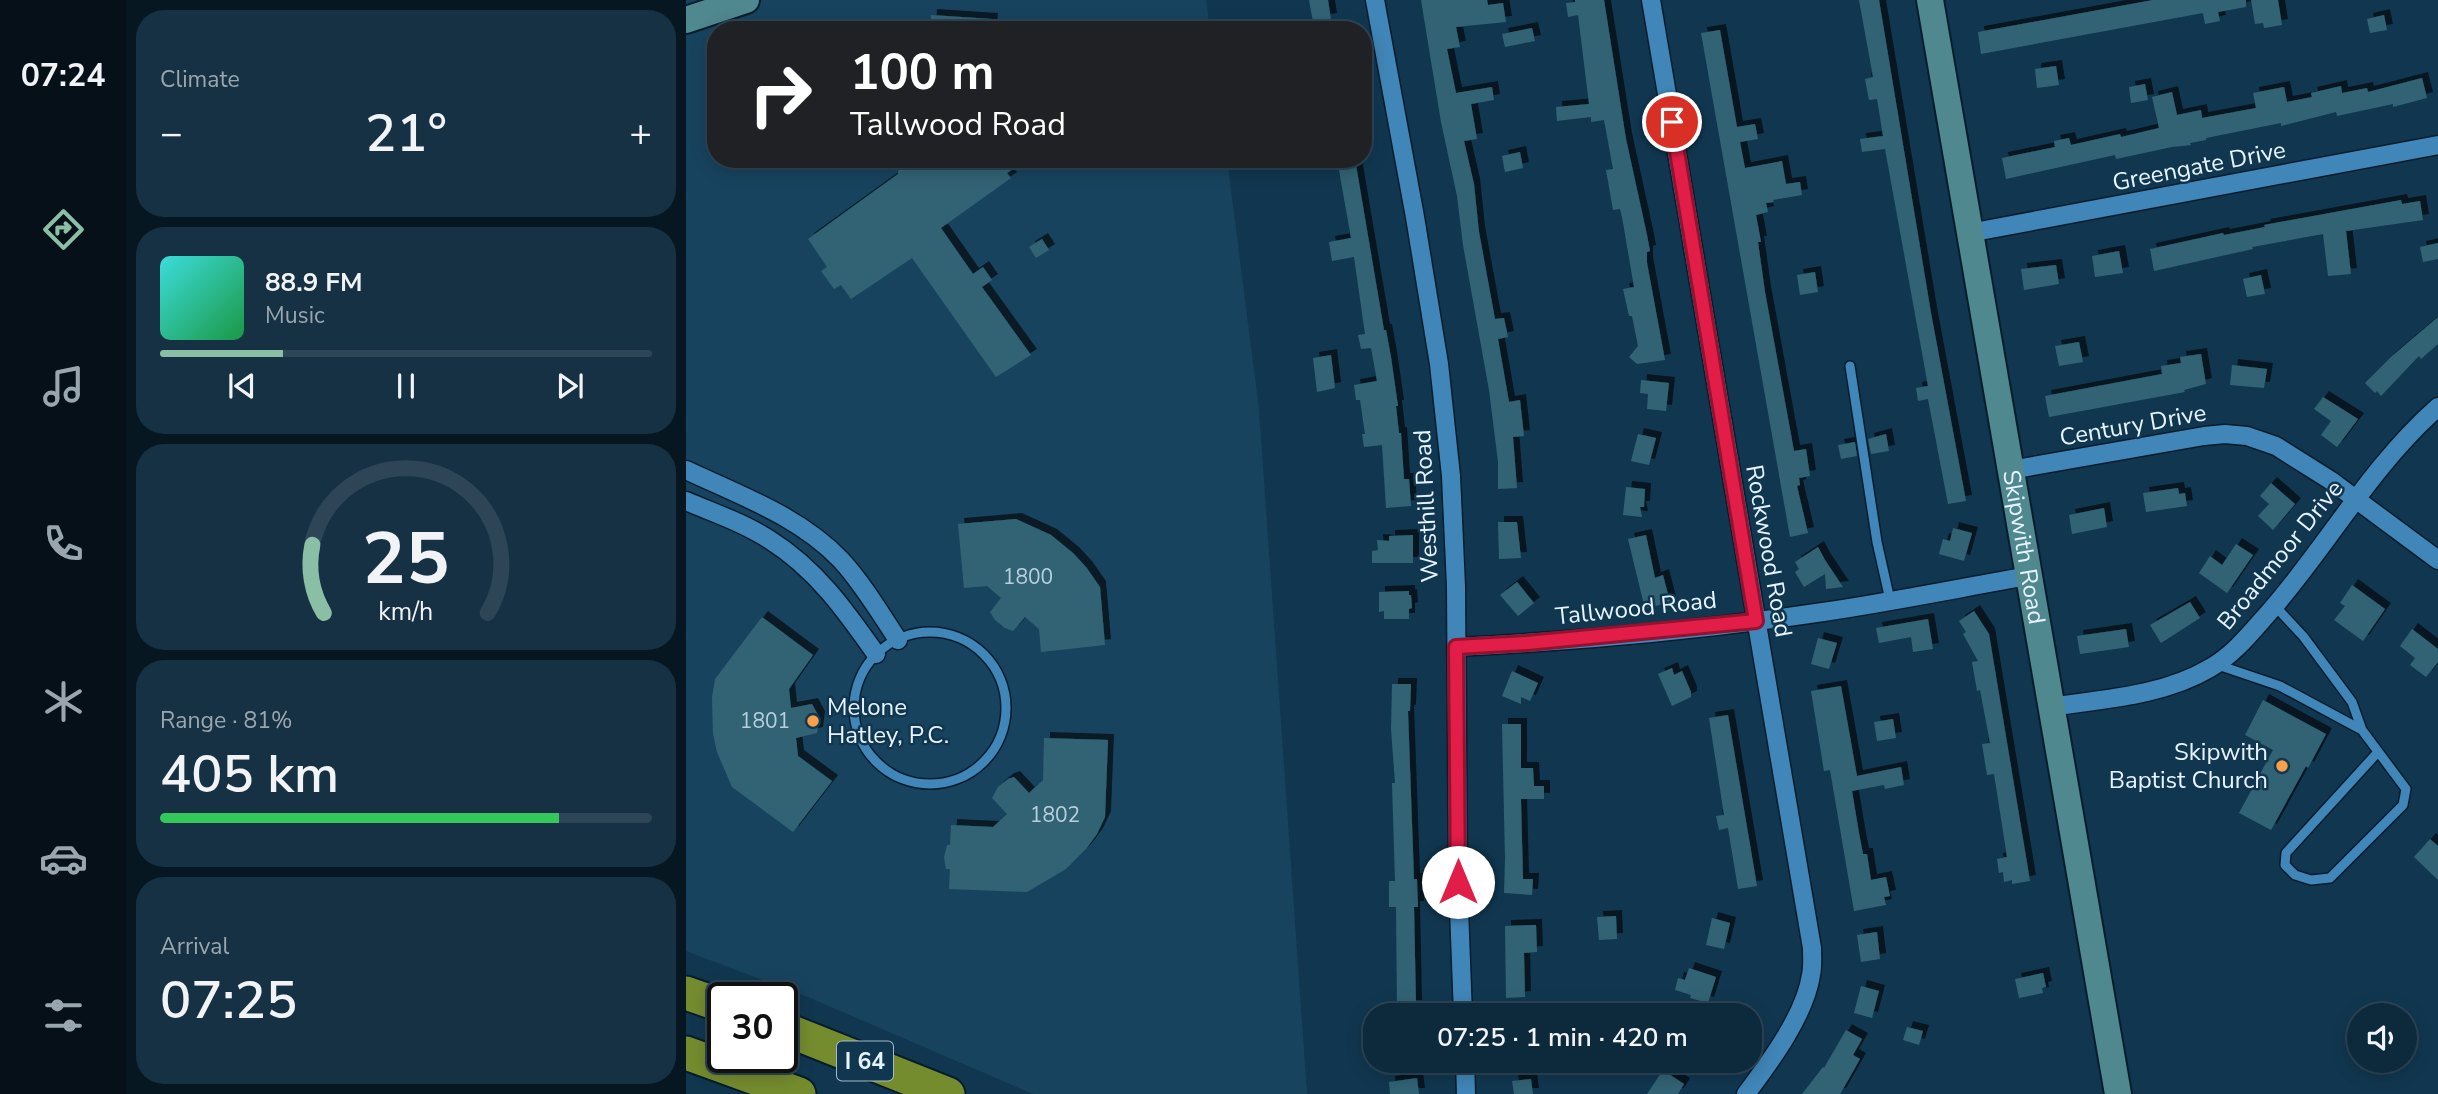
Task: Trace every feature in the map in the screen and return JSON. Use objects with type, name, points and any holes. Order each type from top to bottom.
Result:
[{"type":"highway","points":[[686,993],[707,1000]]},
{"type":"highway","name":"I 64","points":[[798,1034],[948,1094]]},
{"type":"highway","points":[[686,1053],[799,1094]]},
{"type":"main road","points":[[686,20],[746,0]]},
{"type":"main road","name":"Skipwith Road","points":[[1930,0],[2118,1094]]},
{"type":"street","name":"Westhill Road","points":[[1375,0],[1415,217],[1444,404],[1452,490],[1463,1003]]},
{"type":"street","name":"Rockwood Road","points":[[1651,0],[1812,948],[1811,974],[1805,1000],[1746,1094]]},
{"type":"street","name":"Greengate Drive","points":[[1969,233],[2438,145]]},
{"type":"street","name":"Broadmoor Drive","points":[[2050,707],[2163,688],[2217,664],[2246,638],[2275,606],[2385,461],[2412,430],[2438,407]]},
{"type":"street","name":"Century Drive","points":[[2010,470],[2225,434],[2259,439],[2308,466],[2438,560]]},
{"type":"street","points":[[686,470],[785,517],[824,545],[857,579],[898,640]]},
{"type":"street","points":[[686,500],[768,538],[792,555],[831,592],[876,654]]},
{"type":"street","name":"Tallwood Road","points":[[1456,647],[1527,643],[1756,621],[2028,576]]},
{"type":"street","points":[[1465,1073],[1466,1094]]},
{"type":"lane","points":[[1850,366],[1877,542],[1890,600]]},
{"type":"lane","points":[[2275,606],[2303,636],[2352,702],[2362,730],[2406,789],[2403,805],[2330,877],[2311,880],[2295,875],[2285,865],[2286,853],[2378,752]]},
{"type":"lane","points":[[924,633],[953,636],[979,650],[997,673],[1005,701],[1002,729],[989,755],[968,774],[941,783],[912,782],[886,770],[870,754],[859,735],[854,707],[860,678],[876,654],[898,640],[924,633]]},
{"type":"lane","points":[[2217,664],[2280,686],[2362,730]]},
{"type":"shaded area","points":[[686,0],[1206,0],[1209,21],[707,21],[707,168],[1228,168],[1259,410],[1307,1094],[1033,1094],[798,993],[798,982],[768,982],[686,951]]},
{"type":"building","points":[[1309,0],[1328,0],[1331,19],[1313,21]]},
{"type":"building","points":[[1421,0],[1487,0],[1488,5],[1503,3],[1506,22],[1456,27],[1460,47],[1447,49],[1456,93],[1492,87],[1494,100],[1471,104],[1477,139],[1464,141],[1474,184],[1479,232],[1495,319],[1504,318],[1508,337],[1498,339],[1509,402],[1520,400],[1524,436],[1513,437],[1517,488],[1498,489],[1498,462],[1489,390]]},
{"type":"building","points":[[1575,0],[1604,0],[1626,139],[1650,251],[1647,252],[1647,263],[1665,360],[1637,364],[1629,357],[1638,346],[1623,289],[1634,287],[1620,209],[1613,210],[1606,170],[1613,169],[1604,120],[1591,122],[1591,117],[1557,121],[1556,107],[1589,104],[1578,15],[1568,17],[1566,3]]},
{"type":"building","points":[[1859,0],[1879,0],[1931,313],[1966,501],[1948,504],[1928,399],[1918,401],[1916,388],[1928,386],[1885,149],[1862,152],[1860,139],[1883,136],[1877,99],[1869,100],[1865,79],[1873,77]]},
{"type":"building","points":[[2153,0],[2246,0],[2246,7],[2218,12],[2220,21],[2205,24],[2203,13],[1981,54],[1978,32]]},
{"type":"building","points":[[2251,0],[2278,0],[2282,25],[2264,28],[2263,23],[2255,24]]},
{"type":"building","points":[[931,15],[992,19],[992,21],[931,21]]},
{"type":"building","points":[[2384,15],[2387,30],[2370,33],[2367,19]]},
{"type":"building","points":[[1532,28],[1535,41],[1505,47],[1502,34]]},
{"type":"building","points":[[1720,30],[1737,127],[1755,124],[1758,139],[1740,142],[1745,168],[1782,161],[1786,184],[1800,182],[1802,195],[1766,203],[1768,212],[1756,215],[1765,292],[1794,451],[1806,449],[1810,476],[1799,478],[1800,485],[1797,486],[1808,533],[1790,537],[1701,33]]},
{"type":"building","points":[[2056,66],[2059,85],[2037,88],[2035,69]]},
{"type":"building","points":[[2422,78],[2427,98],[2393,107],[2393,104],[2337,116],[2336,112],[2281,126],[2281,123],[2206,138],[2190,143],[2191,145],[2116,159],[2115,155],[2006,179],[2002,158],[2055,147],[2054,141],[2069,138],[2071,145],[2159,128],[2152,97],[2172,92],[2177,115],[2201,110],[2202,118],[2256,108],[2253,93],[2284,87],[2287,102],[2312,97],[2311,93],[2341,86],[2342,93],[2367,88],[2368,92]]},
{"type":"building","points":[[2145,84],[2148,100],[2131,103],[2129,87]]},
{"type":"building","points":[[1520,152],[1523,168],[1505,172],[1502,156]]},
{"type":"building","points":[[898,168],[1014,168],[1007,173],[1011,178],[941,228],[973,274],[983,267],[992,280],[982,287],[1031,355],[996,377],[912,258],[851,299],[841,285],[834,289],[821,271],[827,267],[808,239],[898,174]]},
{"type":"building","points":[[1339,168],[1357,168],[1391,357],[1404,479],[1409,479],[1411,506],[1386,508],[1382,445],[1364,447],[1360,400],[1356,400],[1354,385],[1377,381],[1371,348],[1361,349],[1358,335],[1365,334],[1354,257],[1332,261],[1329,242],[1351,238]]},
{"type":"building","points":[[2401,200],[2402,204],[2420,201],[2423,220],[2346,231],[2351,274],[2328,276],[2323,234],[2252,247],[2253,249],[2154,271],[2150,249]]},
{"type":"building","points":[[1042,239],[1049,250],[1036,258],[1029,247]]},
{"type":"building","points":[[2438,243],[2438,259],[2423,262],[2420,247]]},
{"type":"building","points":[[2119,251],[2123,273],[2095,277],[2092,256]]},
{"type":"building","points":[[2056,265],[2059,284],[2024,290],[2021,269]]},
{"type":"building","points":[[1815,272],[1818,292],[1800,295],[1797,275]]},
{"type":"building","points":[[2261,275],[2265,294],[2247,297],[2243,279]]},
{"type":"building","points":[[2438,317],[2438,344],[2421,359],[2419,356],[2381,396],[2377,391],[2375,393],[2365,383]]},
{"type":"building","points":[[2079,342],[2083,362],[2059,366],[2055,346]]},
{"type":"building","points":[[2201,354],[2206,384],[2184,390],[2185,392],[2049,417],[2045,396],[2162,374],[2161,366],[2181,363],[2180,357]]},
{"type":"building","points":[[1331,355],[1335,388],[1317,392],[1313,358]]},
{"type":"building","points":[[2232,365],[2267,369],[2264,388],[2230,385]]},
{"type":"building","points":[[1641,380],[1669,383],[1666,411],[1647,409],[1648,394],[1640,393]]},
{"type":"building","points":[[2323,397],[2358,419],[2337,447],[2321,435],[2331,421],[2314,409]]},
{"type":"building","points":[[1638,434],[1656,438],[1649,465],[1631,461]]},
{"type":"building","points":[[1886,434],[1889,451],[1871,454],[1868,439]]},
{"type":"building","points":[[1855,442],[1857,456],[1841,459],[1838,445]]},
{"type":"building","points":[[2271,483],[2295,504],[2273,530],[2258,516],[2269,504],[2260,496]]},
{"type":"building","points":[[1626,487],[1645,489],[1644,507],[1640,507],[1642,517],[1623,515]]},
{"type":"building","points":[[2178,488],[2179,494],[2185,493],[2187,506],[2146,512],[2143,493]]},
{"type":"building","points":[[2104,508],[2107,527],[2072,534],[2069,515]]},
{"type":"building","points":[[1016,519],[1051,535],[1086,567],[1100,587],[1105,645],[1041,652],[1039,629],[1025,617],[1013,631],[1005,628],[990,612],[1001,598],[987,586],[964,588],[958,524]]},
{"type":"building","points":[[1498,522],[1517,522],[1521,558],[1499,559]]},
{"type":"building","points":[[1953,528],[1972,533],[1964,561],[1939,554],[1943,539],[1950,541]]},
{"type":"building","points":[[1413,535],[1413,563],[1372,563],[1372,551],[1378,550],[1377,540],[1389,541],[1389,536]]},
{"type":"building","points":[[1646,535],[1655,578],[1663,575],[1670,602],[1645,609],[1628,539]]},
{"type":"building","points":[[2236,544],[2253,555],[2227,593],[2199,573],[2210,556],[2222,565]]},
{"type":"building","points":[[1818,547],[1843,587],[1826,589],[1825,574],[1804,587],[1795,572],[1799,569],[1795,562]]},
{"type":"building","points":[[1517,582],[1534,603],[1518,616],[1500,595]]},
{"type":"building","points":[[2352,585],[2385,609],[2363,641],[2334,620],[2345,606],[2340,603]]},
{"type":"building","points":[[1409,591],[1412,608],[1409,609],[1409,619],[1384,619],[1384,611],[1379,612],[1379,592]]},
{"type":"building","points":[[2190,602],[2200,618],[2161,643],[2150,625]]},
{"type":"building","points":[[1974,611],[1989,634],[2030,881],[2012,884],[2012,880],[2004,882],[2003,872],[1999,873],[1997,859],[2007,857],[1994,774],[1987,775],[1982,744],[1990,743],[1972,662],[1978,661],[1959,621]]},
{"type":"building","points":[[762,617],[813,655],[789,689],[791,708],[812,704],[819,717],[817,733],[796,738],[798,756],[832,781],[793,832],[732,787],[717,752],[713,734],[712,697],[715,679]]},
{"type":"building","points":[[1928,619],[1933,649],[1913,652],[1911,637],[1879,643],[1876,628]]},
{"type":"building","points":[[2126,629],[2129,647],[2080,654],[2077,636]]},
{"type":"building","points":[[2412,629],[2438,649],[2438,662],[2426,677],[2410,665],[2415,658],[2400,646]]},
{"type":"building","points":[[1818,638],[1837,643],[1829,669],[1811,664]]},
{"type":"building","points":[[1672,668],[1674,675],[1682,671],[1691,697],[1672,706],[1658,674]]},
{"type":"building","points":[[1512,671],[1538,683],[1530,701],[1521,697],[1521,704],[1502,696]]},
{"type":"building","points":[[1392,684],[1411,684],[1408,711],[1414,879],[1417,879],[1418,907],[1414,907],[1416,1003],[1397,1003],[1396,907],[1389,907],[1389,881],[1395,881],[1392,783],[1395,783],[1391,729]]},
{"type":"building","points":[[1841,686],[1857,776],[1901,767],[1904,785],[1885,789],[1884,785],[1852,791],[1863,854],[1867,854],[1871,880],[1886,877],[1890,896],[1884,897],[1886,905],[1854,911],[1830,770],[1824,771],[1811,691]]},
{"type":"building","name":"Skipwith Baptist Church","points":[[2263,700],[2326,734],[2271,830],[2239,813],[2273,750],[2245,735]]},
{"type":"building","points":[[1728,715],[1757,886],[1738,889],[1728,828],[1719,830],[1716,816],[1724,815],[1709,718]]},
{"type":"building","points":[[1893,719],[1896,738],[1877,741],[1874,722]]},
{"type":"building","points":[[1502,724],[1521,724],[1521,768],[1533,768],[1534,786],[1544,786],[1544,799],[1521,799],[1523,879],[1533,879],[1532,895],[1504,893]]},
{"type":"building","points":[[1044,738],[1108,740],[1105,817],[1097,834],[1066,869],[1027,892],[949,889],[950,869],[946,869],[944,857],[947,845],[950,845],[951,825],[993,827],[1007,814],[992,798],[998,787],[1008,779],[1014,777],[1029,793],[1043,780]]},
{"type":"building","points":[[2430,839],[2438,846],[2438,880],[2414,857]]},
{"type":"building","points":[[1616,916],[1617,939],[1599,940],[1597,917]]},
{"type":"building","points":[[1712,918],[1730,923],[1724,949],[1706,945]]},
{"type":"building","points":[[1536,925],[1537,952],[1524,953],[1525,997],[1506,998],[1505,926]]},
{"type":"building","points":[[1877,932],[1880,959],[1861,962],[1857,935]]},
{"type":"building","points":[[1689,968],[1716,977],[1708,1003],[1675,990],[1678,978],[1685,980]]},
{"type":"building","points":[[2043,973],[2046,987],[2042,988],[2043,993],[2019,998],[2015,979]]},
{"type":"building","points":[[1861,986],[1879,991],[1872,1018],[1854,1013]]},
{"type":"building","points":[[1907,1027],[1923,1031],[1919,1045],[1903,1040]]},
{"type":"building","points":[[1846,1030],[1862,1039],[1853,1055],[1860,1059],[1840,1094],[1802,1094],[1824,1068]]},
{"type":"building","points":[[1661,1073],[1668,1073],[1684,1084],[1678,1094],[1647,1094]]},
{"type":"building","points":[[1417,1078],[1419,1094],[1390,1094],[1389,1082]]},
{"type":"building","points":[[1531,1079],[1533,1094],[1514,1094],[1512,1081]]},
{"type":"place","name":"Melone Hatley, P.C.","points":[[813,721]]},
{"type":"place","name":"Skipwith Baptist Church","points":[[2282,766]]},
{"type":"route","points":[[1458,882],[1456,647],[1527,643],[1756,621],[1672,122]]}]
